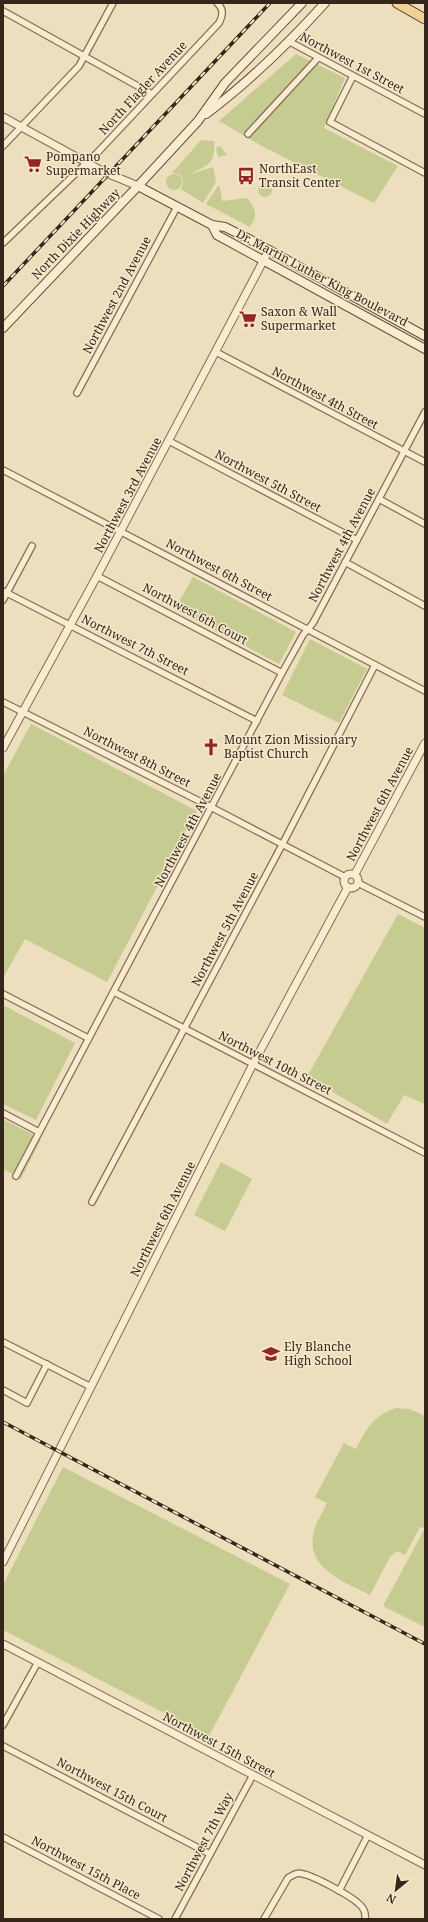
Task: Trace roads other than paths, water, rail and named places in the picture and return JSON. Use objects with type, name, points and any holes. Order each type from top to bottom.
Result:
[{"type":"main road","name":"North Dixie Highway","points":[[3,328],[198,121],[225,83],[302,3]]},
{"type":"main road","name":"North Dixie Highway","points":[[198,121],[234,93],[290,42],[325,3]]},
{"type":"main road","points":[[397,3],[425,19]]},
{"type":"main road","name":"Dr. Martin Luther King Boulevard","points":[[138,186],[212,225],[225,227],[326,280],[425,336]]},
{"type":"main road","name":"Dr. Martin Luther King Boulevard","points":[[212,225],[217,235],[321,290],[425,349]]},
{"type":"main road","points":[[321,290],[326,280]]},
{"type":"street","points":[[3,146],[79,66],[113,3]]},
{"type":"street","name":"North Flagler Avenue","points":[[4,240],[97,153],[219,23],[223,10],[217,3]]},
{"type":"street","points":[[3,11],[152,94]]},
{"type":"street","name":"Northwest 1st Street","points":[[290,42],[425,114]]},
{"type":"street","points":[[248,134],[318,58]]},
{"type":"street","points":[[353,76],[330,122],[425,173]]},
{"type":"street","points":[[3,117],[109,174],[138,186]]},
{"type":"street","name":"Northwest 2nd Avenue","points":[[77,393],[177,207]]},
{"type":"street","name":"Northwest 3rd Avenue","points":[[3,748],[97,576],[269,250]]},
{"type":"street","name":"Northwest 4th Street","points":[[216,352],[403,452],[425,462]]},
{"type":"street","name":"Northwest 4th Avenue","points":[[16,1176],[88,1038],[212,808],[282,673],[307,629],[313,623],[425,412]]},
{"type":"street","name":"Northwest 5th Street","points":[[169,441],[357,540]]},
{"type":"street","name":"Northwest 6th Street","points":[[3,470],[425,691]]},
{"type":"street","points":[[379,499],[425,524]]},
{"type":"street","points":[[3,600],[5,592],[32,546]]},
{"type":"street","points":[[345,562],[425,606]]},
{"type":"street","name":"Northwest 6th Court","points":[[97,576],[282,673]]},
{"type":"street","name":"Northwest 7th Street","points":[[5,592],[62,622],[71,624],[257,721]]},
{"type":"street","name":"Northwest 5th Avenue","points":[[92,1202],[282,845],[375,665]]},
{"type":"street","name":"Northwest 8th Street","points":[[3,702],[345,877]]},
{"type":"street","name":"Northwest 6th Avenue","points":[[355,874],[425,743]]},
{"type":"street","points":[[348,874],[355,874],[358,878],[358,883],[355,887],[348,887],[345,884],[345,877],[348,874]]},
{"type":"street","points":[[358,883],[425,917]]},
{"type":"street","name":"Northwest 6th Avenue","points":[[3,1562],[253,1064],[348,887]]},
{"type":"street","name":"Northwest 10th Street","points":[[114,992],[425,1153]]},
{"type":"street","points":[[3,994],[88,1038]]},
{"type":"street","points":[[3,1113],[39,1132]]},
{"type":"street","points":[[3,1342],[91,1387]]},
{"type":"street","points":[[3,1390],[27,1403],[47,1364]]},
{"type":"street","name":"Northwest 15th Street","points":[[3,1644],[425,1865]]},
{"type":"street","points":[[3,1725],[38,1662]]},
{"type":"street","name":"Northwest 15th Court","points":[[3,1746],[210,1854]]},
{"type":"street","name":"Northwest 7th Way","points":[[175,1919],[253,1775]]},
{"type":"street","points":[[339,1891],[368,1835]]},
{"type":"street","name":"Northwest 15th Place","points":[[3,1837],[159,1919]]},
{"type":"street","points":[[264,1919],[288,1878],[295,1874],[302,1873],[339,1891],[358,1903],[363,1908],[365,1915],[364,1919]]},
{"type":"railway","points":[[3,286],[270,3]]},
{"type":"railway","points":[[3,1422],[425,1644]]},
{"type":"place","name":"Pompano Supermarket","points":[[33,164]]},
{"type":"place","name":"NorthEast Transit Center","points":[[246,176]]},
{"type":"place","name":"Saxon & Wall Supermarket","points":[[248,319]]},
{"type":"place","name":"Mount Zion Missionary Baptist Church","points":[[211,747]]},
{"type":"place","name":"Ely Blanche High School","points":[[271,1354]]}]
